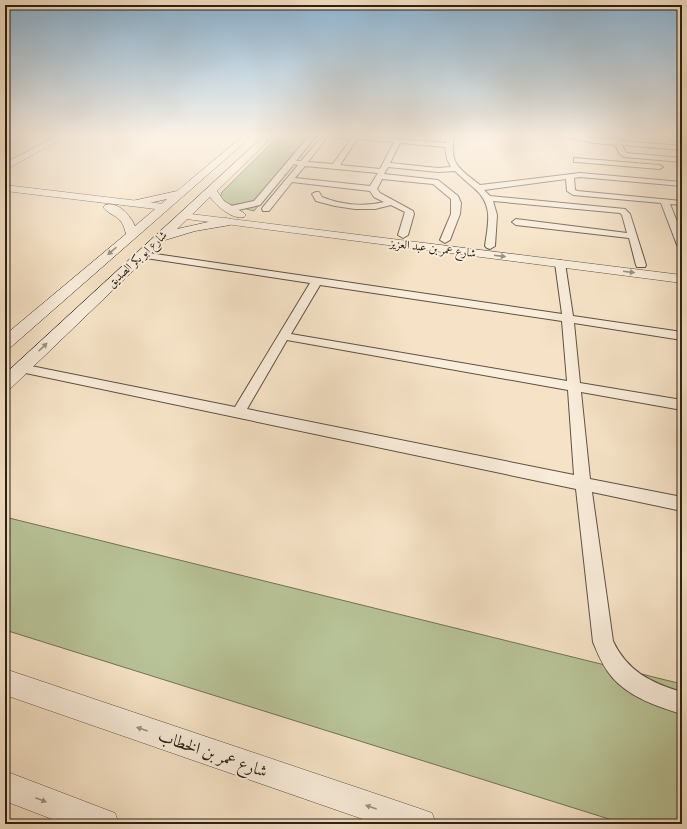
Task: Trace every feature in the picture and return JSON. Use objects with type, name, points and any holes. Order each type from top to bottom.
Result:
[{"type":"main road","name":"شارع ابو بكر الصديق","points":[[5,343],[204,174]]},
{"type":"main road","name":"شارع ابو بكر الصديق","points":[[5,384],[228,174]]},
{"type":"main road","points":[[210,190],[225,216]]},
{"type":"main road","points":[[132,206],[183,192]]},
{"type":"main road","points":[[109,207],[121,214],[127,220],[132,234]]},
{"type":"main road","points":[[161,238],[225,216],[240,215]]},
{"type":"street","points":[[225,216],[257,203],[282,174]]},
{"type":"street","points":[[257,203],[262,212],[268,210],[295,174]]},
{"type":"street","points":[[373,189],[381,174]]},
{"type":"street","points":[[395,174],[435,182],[455,198],[458,206],[445,240]]},
{"type":"street","points":[[461,174],[487,198],[492,214],[490,246]]},
{"type":"street","points":[[662,174],[666,183]]},
{"type":"street","points":[[478,188],[580,175],[682,184]]},
{"type":"street","points":[[570,176],[572,192],[682,202]]},
{"type":"street","points":[[290,180],[373,189]]},
{"type":"street","points":[[5,188],[160,210]]},
{"type":"street","points":[[373,189],[376,195],[409,211],[410,214],[402,235]]},
{"type":"street","points":[[5,194],[109,207],[132,206]]},
{"type":"street","points":[[316,194],[319,199],[338,204],[372,207],[391,202]]},
{"type":"street","points":[[594,195],[598,208]]},
{"type":"street","points":[[617,197],[622,211],[626,214],[641,265]]},
{"type":"street","points":[[487,198],[622,211]]},
{"type":"street","points":[[664,201],[682,244]]},
{"type":"street","points":[[257,203],[268,210]]},
{"type":"street","name":"شارع عمر بن عبد العزيز","points":[[187,213],[225,216],[372,236],[402,235],[682,270]]},
{"type":"street","name":"شارع عمر بن عبد العزيز","points":[[240,215],[560,264],[682,279]]},
{"type":"street","points":[[672,219],[682,220]]},
{"type":"street","points":[[516,222],[633,236]]},
{"type":"street","points":[[142,255],[682,336]]},
{"type":"street","points":[[560,264],[568,319],[583,484],[603,642],[613,663],[626,676],[656,694],[682,703]]},
{"type":"street","points":[[238,413],[317,281]]},
{"type":"street","points":[[283,336],[682,405]]},
{"type":"street","points":[[21,368],[682,504]]},
{"type":"street","name":"شارع عمر بن الخطاب","points":[[5,682],[421,824]]},
{"type":"street","points":[[5,786],[64,817],[104,824]]},
{"type":"green space","points":[[241,174],[285,174],[254,211],[228,204],[220,198],[222,192]]},
{"type":"green space","points":[[5,517],[682,684],[682,824],[625,824],[5,630]]}]
